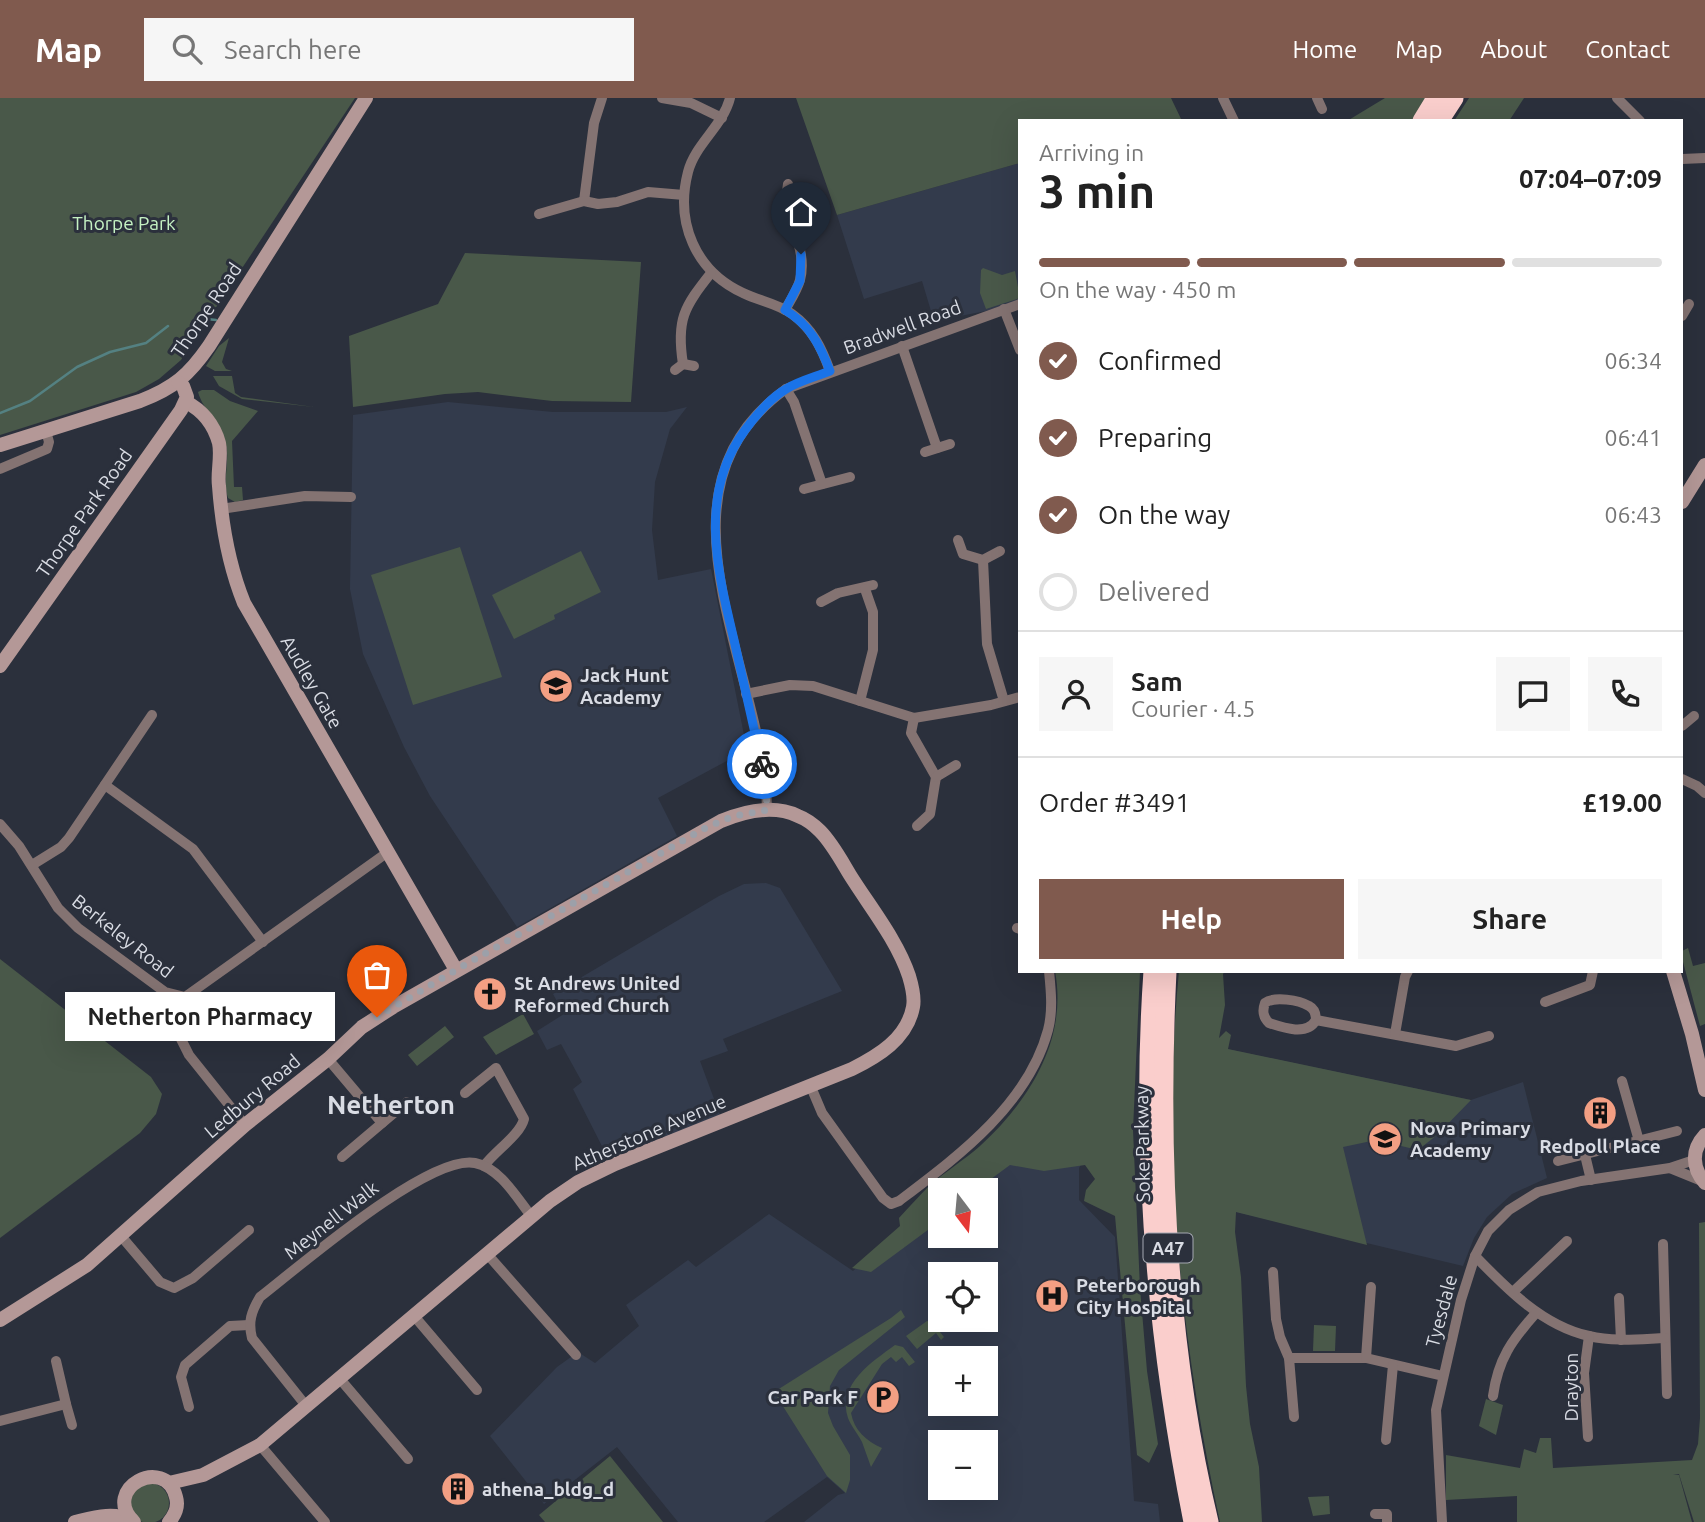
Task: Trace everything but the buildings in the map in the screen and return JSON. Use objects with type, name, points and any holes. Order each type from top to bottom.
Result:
[{"type":"highway","points":[[1423,119],[1436,98]]},
{"type":"highway","points":[[1441,119],[1454,98]]},
{"type":"highway","name":"Soke Parkway","points":[[1153,973],[1150,1163],[1156,1276],[1172,1403],[1193,1522]]},
{"type":"highway","name":"Soke Parkway","points":[[1167,973],[1163,1113],[1168,1252],[1180,1368],[1209,1522]]},
{"type":"street","name":"Thorpe Road","points":[[0,445],[140,401],[162,393],[178,382],[209,345],[366,98]]},
{"type":"street","points":[[583,201],[594,123],[602,98]]},
{"type":"street","points":[[662,98],[691,103],[722,118]]},
{"type":"street","points":[[730,98],[722,118],[688,170],[684,195],[688,235],[711,273],[728,286],[776,304],[806,326],[816,339],[830,371]]},
{"type":"street","points":[[1223,98],[1233,119]]},
{"type":"street","points":[[1317,98],[1322,109]]},
{"type":"street","points":[[1617,98],[1638,119]]},
{"type":"street","points":[[1683,159],[1705,158]]},
{"type":"street","points":[[785,310],[800,281],[801,269],[801,254],[785,198],[788,184]]},
{"type":"street","points":[[539,214],[583,201],[598,204],[617,202],[648,192],[684,195]]},
{"type":"street","points":[[684,367],[679,339],[681,323],[687,307],[711,273]]},
{"type":"street","points":[[1683,314],[1689,304]]},
{"type":"street","name":"Bradwell Road","points":[[767,810],[765,777],[719,577],[714,526],[721,475],[737,440],[768,402],[786,389],[1018,305]]},
{"type":"street","points":[[1004,309],[1018,344]]},
{"type":"street","points":[[902,346],[937,448]]},
{"type":"street","points":[[178,382],[186,392],[186,402]]},
{"type":"street","points":[[786,389],[794,402],[822,484]]},
{"type":"street","name":"Audley Gate","points":[[186,402],[203,414],[219,444],[221,509],[231,570],[244,603],[456,970]]},
{"type":"street","name":"Thorpe Park Road","points":[[0,666],[186,402]]},
{"type":"street","points":[[0,469],[47,449],[49,442],[46,431]]},
{"type":"street","points":[[925,452],[950,444]]},
{"type":"street","points":[[1683,499],[1705,465]]},
{"type":"street","points":[[804,489],[850,477]]},
{"type":"street","points":[[221,509],[305,496],[351,497]]},
{"type":"street","points":[[958,540],[963,554],[983,560],[1000,551]]},
{"type":"street","points":[[983,560],[987,644],[1004,701]]},
{"type":"street","points":[[821,603],[838,593],[869,587],[873,612],[873,650],[860,701]]},
{"type":"street","points":[[746,694],[790,685],[813,686],[914,718],[991,705],[1018,698]]},
{"type":"street","points":[[32,865],[61,847],[69,838],[152,715]]},
{"type":"street","points":[[1683,725],[1694,716]]},
{"type":"street","points":[[914,718],[911,733],[936,777],[930,814],[917,826]]},
{"type":"street","points":[[936,777],[956,765]]},
{"type":"street","points":[[1683,779],[1705,793]]},
{"type":"street","points":[[105,785],[192,849],[263,942]]},
{"type":"street","name":"Ledbury Road","points":[[0,1320],[87,1265],[245,1125],[328,1059],[362,1027],[456,970],[707,827],[734,816],[767,810]]},
{"type":"street","name":"Atherstone Avenue","points":[[177,1503],[184,1490],[203,1475],[260,1445],[566,1189],[604,1168],[811,1087],[870,1060],[896,1040],[910,1016],[913,990],[896,949],[829,841],[802,818],[767,810]]},
{"type":"street","name":"Berkeley Road","points":[[0,824],[32,865],[58,908],[78,928],[165,992],[185,997],[388,852]]},
{"type":"street","points":[[811,1087],[822,1113],[883,1198],[891,1204],[899,1202],[957,1157],[1006,1107],[1024,1081],[1038,1057],[1048,1029],[1052,998],[1049,973]]},
{"type":"street","points":[[1395,1034],[1407,973]]},
{"type":"street","points":[[1545,1002],[1590,985],[1593,973]]},
{"type":"street","points":[[1674,973],[1704,1077],[1705,1090]]},
{"type":"street","points":[[185,997],[181,1039],[189,1055],[245,1125]]},
{"type":"street","points":[[1275,998],[1307,1004],[1314,1010],[1316,1020],[1313,1026],[1303,1030],[1273,1025],[1265,1019],[1263,1008],[1265,1003],[1275,998]]},
{"type":"street","points":[[1316,1020],[1456,1046],[1489,1036]]},
{"type":"street","points":[[328,1059],[382,1123]]},
{"type":"street","points":[[465,1093],[496,1068],[524,1119],[522,1128],[494,1152],[484,1166],[495,1172],[532,1217]]},
{"type":"street","points":[[1622,1081],[1639,1141]]},
{"type":"street","points":[[342,1157],[408,1102]]},
{"type":"street","points":[[1558,1161],[1677,1131]]},
{"type":"street","points":[[1703,1135],[1694,1160],[1704,1182]]},
{"type":"street","points":[[1585,1155],[1591,1180]]},
{"type":"street","name":"Tyesdale","points":[[1441,1522],[1436,1410],[1461,1300],[1475,1256],[1488,1231],[1509,1210],[1538,1192],[1591,1180],[1670,1168],[1694,1160]]},
{"type":"street","name":"Meynell Walk","points":[[249,1325],[252,1310],[260,1297],[398,1191],[432,1172],[461,1162],[484,1166]]},
{"type":"street","points":[[1670,1168],[1704,1182]]},
{"type":"street","points":[[121,1236],[160,1282],[173,1288],[193,1278],[249,1230]]},
{"type":"street","points":[[1513,1292],[1567,1241]]},
{"type":"street","points":[[1663,1244],[1667,1394]]},
{"type":"street","points":[[488,1255],[576,1355]]},
{"type":"street","name":"Drayton","points":[[1475,1256],[1536,1313],[1564,1328],[1589,1336],[1621,1340],[1665,1338]]},
{"type":"street","points":[[1273,1272],[1276,1319],[1289,1357],[1294,1417]]},
{"type":"street","points":[[1366,1358],[1371,1287]]},
{"type":"street","points":[[1619,1298],[1621,1340]]},
{"type":"street","points":[[1493,1396],[1501,1364],[1511,1341],[1536,1313]]},
{"type":"street","points":[[415,1317],[477,1390]]},
{"type":"street","points":[[189,1407],[181,1377],[185,1364],[230,1326],[249,1325],[252,1338],[307,1407]]},
{"type":"street","name":"Drayton","points":[[1588,1437],[1584,1372],[1589,1336]]},
{"type":"street","points":[[1289,1357],[1366,1358],[1443,1376]]},
{"type":"street","points":[[55,1361],[72,1425]]},
{"type":"street","points":[[1386,1440],[1393,1365]]},
{"type":"street","points":[[340,1379],[408,1459]]},
{"type":"street","points":[[0,1421],[66,1404]]},
{"type":"street","points":[[260,1445],[325,1522]]},
{"type":"street","name":"Atherstone Avenue","points":[[125,1498],[131,1485],[145,1477],[169,1483],[203,1475]]},
{"type":"street","points":[[169,1483],[176,1494],[177,1503],[170,1521]]},
{"type":"street","points":[[100,1516],[125,1498]]},
{"type":"street","points":[[125,1498],[125,1508],[133,1521]]},
{"type":"street","points":[[75,1522],[117,1514],[133,1521]]},
{"type":"street","points":[[1375,1514],[1387,1514],[1387,1522]]},
{"type":"shaded area","points":[[1018,164],[1018,301],[986,311],[934,321],[922,281],[864,299],[837,215]]},
{"type":"shaded area","name":"Jack Hunt Academy","points":[[448,402],[553,412],[666,412],[687,407],[670,429],[655,482],[652,530],[658,580],[711,569],[747,750],[658,798],[677,836],[517,927],[430,796],[404,747],[363,654],[350,589],[353,415]]},
{"type":"shaded area","points":[[766,883],[780,888],[842,991],[723,1039],[728,1051],[700,1061],[720,1115],[609,1160],[573,1089],[582,1082],[561,1044],[547,1050],[537,1031],[564,1014],[553,994],[719,896],[744,884]]},
{"type":"shaded area","name":"Nova Primary Academy","points":[[1227,1049],[1471,1100],[1523,1082],[1547,1178],[1512,1194],[1487,1217],[1474,1238],[1463,1266],[1236,1212]]},
{"type":"shaded area","points":[[1103,1126],[1079,1168],[1079,1200],[1115,1237],[1134,1501],[1158,1504],[1160,1522],[804,1522],[838,1495],[845,1493],[827,1477],[764,1522],[678,1522],[617,1447],[544,1504],[490,1436],[557,1367],[578,1352],[595,1363],[639,1326],[626,1305],[688,1260],[696,1267],[769,1214],[853,1271],[928,1204],[928,1248],[998,1248],[998,1178],[974,1178]]},
{"type":"green space","name":"Thorpe Park","points":[[0,98],[355,98],[181,360],[159,379],[136,392],[0,435]]},
{"type":"green space","points":[[796,98],[1171,98],[1181,119],[1018,119],[1018,164],[837,215]]},
{"type":"green space","points":[[1385,98],[1426,98],[1413,119],[1350,119]]},
{"type":"green space","points":[[1469,98],[1524,98],[1510,119],[1455,119]]},
{"type":"green space","points":[[465,253],[641,262],[631,402],[552,401],[478,392],[353,407],[349,336],[438,304]]},
{"type":"green space","points":[[983,268],[1002,275],[1015,271],[1018,299],[986,309],[980,293]]},
{"type":"green space","points":[[229,338],[222,362],[226,369],[232,371],[215,371],[206,366],[219,346]]},
{"type":"green space","points":[[213,376],[232,376],[235,393],[241,397],[314,407],[242,399],[219,386]]},
{"type":"green space","points":[[214,390],[230,401],[258,411],[232,441],[234,487],[242,487],[243,500],[235,502],[228,498],[226,444],[221,430],[200,399],[198,392]]},
{"type":"green space","points":[[460,547],[502,677],[413,705],[371,575]]},
{"type":"green space","points":[[581,551],[601,592],[554,615],[555,619],[514,639],[492,595]]},
{"type":"green space","points":[[1688,948],[1693,966],[1705,963],[1705,1024],[1700,1026],[1683,962],[1683,950]]},
{"type":"green space","points":[[0,959],[151,1077],[162,1094],[156,1114],[140,1133],[0,1238]]},
{"type":"green space","points":[[1055,973],[1140,973],[1133,1130],[1140,1288],[1147,1371],[1158,1444],[1149,1463],[1137,1455],[1115,1216],[1084,1201],[1086,1190],[1095,1179],[1085,1165],[1044,1171],[1010,1165],[992,1178],[939,1178],[998,1128],[1029,1089],[1041,1068],[1056,1021],[1058,996]]},
{"type":"green space","points":[[1179,973],[1224,973],[1225,1005],[1219,1038],[1226,1031],[1231,1035],[1228,1049],[1471,1100],[1437,1135],[1418,1150],[1376,1140],[1343,1147],[1367,1245],[1236,1212],[1235,1232],[1241,1277],[1246,1386],[1259,1467],[1262,1522],[1220,1522],[1206,1454],[1185,1317],[1178,1248],[1172,1109]]},
{"type":"green space","points":[[523,1014],[534,1034],[496,1055],[483,1037]]},
{"type":"green space","points":[[445,1026],[454,1037],[417,1066],[408,1055]]},
{"type":"green space","points":[[928,1187],[928,1230],[871,1272],[852,1268],[900,1226],[899,1218]]},
{"type":"green space","points":[[1705,1222],[1705,1522],[1694,1522],[1679,1474],[1673,1475],[1679,1475],[1692,1522],[1517,1522],[1517,1496],[1446,1500],[1446,1455],[1520,1468],[1524,1449],[1536,1453],[1540,1438],[1551,1438],[1553,1468],[1692,1460],[1698,1444],[1700,1418],[1699,1223]]},
{"type":"green space","points":[[901,1310],[905,1317],[839,1370],[830,1386],[828,1413],[850,1455],[850,1480],[846,1493],[827,1476],[774,1392]]},
{"type":"green space","points":[[927,1321],[928,1332],[940,1332],[944,1337],[941,1340],[936,1333],[917,1349],[906,1336]]},
{"type":"green space","points":[[1314,1325],[1336,1326],[1335,1351],[1313,1351]]},
{"type":"green space","points":[[895,1345],[903,1347],[915,1362],[909,1366],[902,1357],[896,1362],[891,1357],[882,1364],[851,1413],[862,1434],[882,1448],[871,1467],[862,1442],[848,1418],[847,1395],[859,1375]]},
{"type":"green space","points":[[1486,1399],[1503,1405],[1496,1435],[1479,1426]]},
{"type":"green space","points":[[610,1456],[663,1522],[545,1522],[539,1515]]},
{"type":"green space","points":[[149,1483],[163,1489],[169,1503],[163,1517],[149,1523],[135,1517],[129,1503],[135,1489]]},
{"type":"green space","points":[[1329,1496],[1330,1514],[1313,1516],[1308,1497]]},
{"type":"waterway","points":[[207,319],[216,320]]},
{"type":"waterway","points":[[0,413],[30,401],[77,367],[110,352],[146,343],[168,326]]},
{"type":"way so far","points":[[377,1017],[707,827],[746,812],[767,810],[762,764]]},
{"type":"place","name":"Jack Hunt Academy","points":[[556,686]]},
{"type":"place","name":"St Andrews United Reformed Church","points":[[490,994]]},
{"type":"place","name":"Netherton Pharmacy","points":[[377,1017]]},
{"type":"place","name":"Redpoll Place","points":[[1600,1113]]},
{"type":"place","name":"Nova Primary Academy","points":[[1385,1139]]},
{"type":"place","name":"Peterborough City Hospital","points":[[1052,1296]]},
{"type":"place","name":"Car Park F","points":[[883,1397]]},
{"type":"place","name":"athena_bldg_d","points":[[458,1489]]},
{"type":"district","name":"Netherton","points":[[391,1104]]},
{"type":"route","points":[[762,764],[719,577],[714,526],[721,475],[737,440],[768,402],[799,382],[830,371],[816,339],[806,326],[785,310],[800,281],[801,254]]}]
